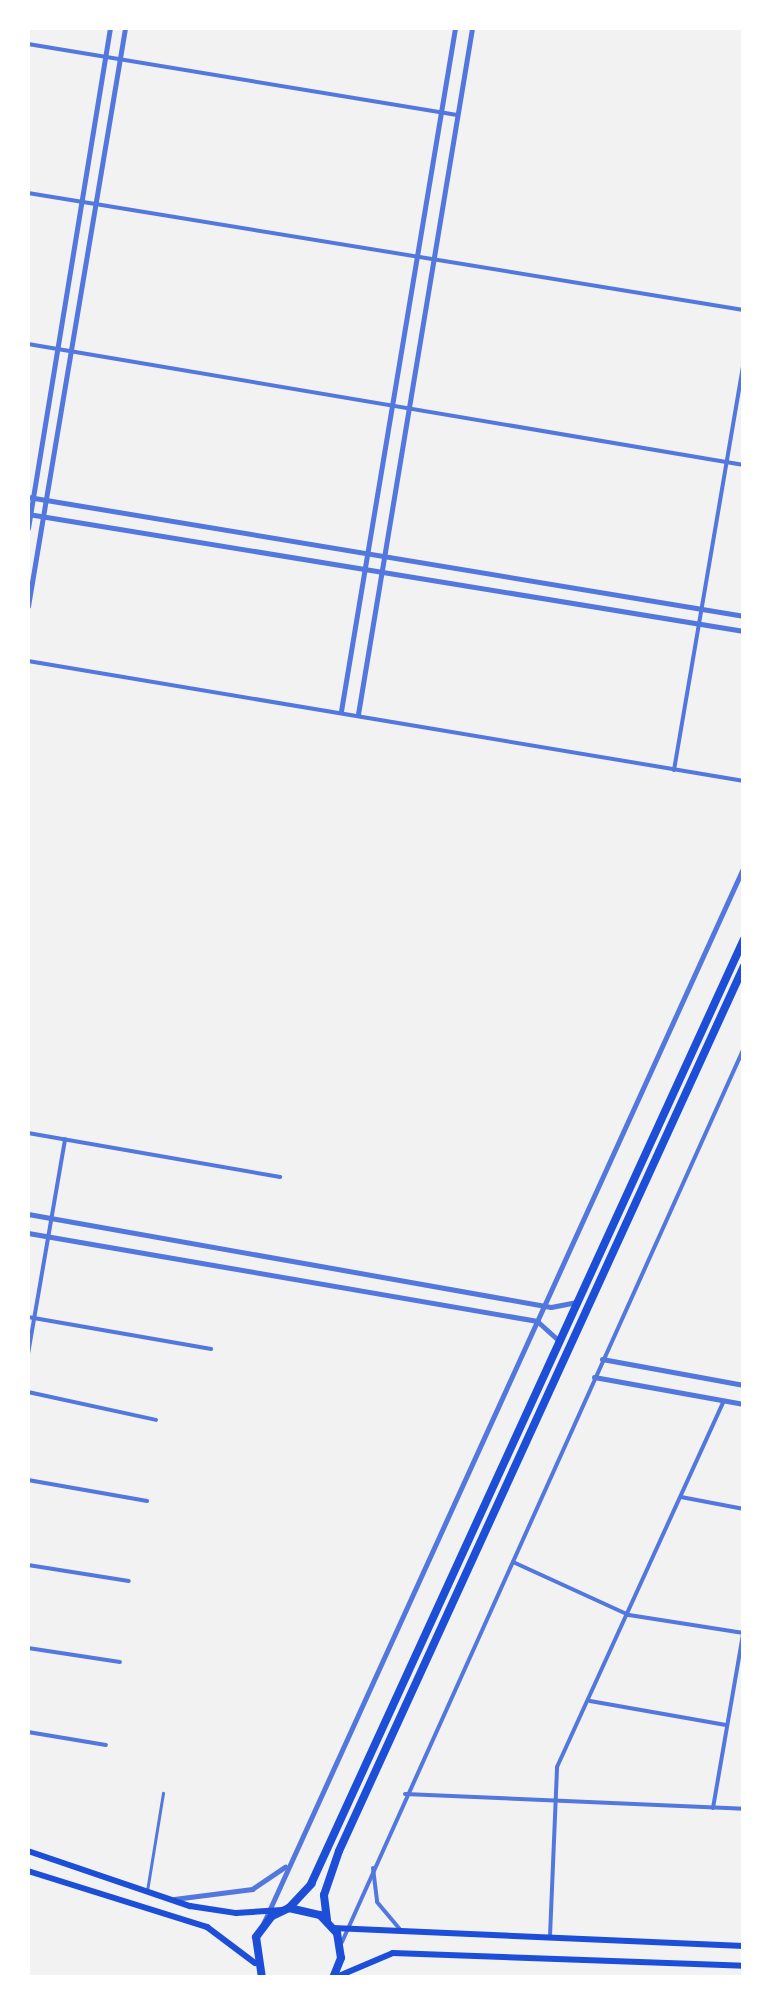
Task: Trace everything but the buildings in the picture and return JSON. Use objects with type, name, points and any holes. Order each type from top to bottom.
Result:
[{"type":"main road","points":[[258,1973],[262,1925],[286,1909],[311,1884],[744,939]]},
{"type":"main road","points":[[334,1978],[340,1945],[324,1896],[339,1851],[744,966]]},
{"type":"main road","points":[[28,1851],[169,1900],[236,1914],[286,1909],[347,1929],[744,1946]]},
{"type":"main road","points":[[28,1871],[207,1927],[258,1973]]},
{"type":"main road","points":[[334,1978],[393,1953],[744,1966]]},
{"type":"street","points":[[28,528],[30,497],[110,28]]},
{"type":"street","points":[[28,606],[125,28]]},
{"type":"street","points":[[341,711],[455,28]]},
{"type":"street","points":[[358,714],[472,28],[464,28]]},
{"type":"street","points":[[28,44],[456,115]]},
{"type":"street","points":[[448,63],[465,67]]},
{"type":"street","points":[[431,174],[447,176]]},
{"type":"street","points":[[28,193],[417,260],[744,310]]},
{"type":"street","points":[[408,318],[424,320]]},
{"type":"street","points":[[28,344],[744,465]]},
{"type":"street","points":[[674,770],[744,360]]},
{"type":"street","points":[[30,497],[744,616]]},
{"type":"street","points":[[29,514],[744,631]]},
{"type":"street","points":[[28,661],[744,781]]},
{"type":"street","points":[[262,1925],[744,866]]},
{"type":"street","points":[[340,1945],[744,1048]]},
{"type":"street","points":[[28,1132],[280,1177]]},
{"type":"street","points":[[28,1354],[31,1317],[65,1139]]},
{"type":"street","points":[[28,1214],[544,1305],[579,1301]]},
{"type":"street","points":[[28,1234],[537,1321],[552,1329],[560,1344]]},
{"type":"street","points":[[31,1317],[211,1349]]},
{"type":"street","points":[[602,1359],[744,1385]]},
{"type":"street","points":[[594,1377],[744,1404]]},
{"type":"street","points":[[28,1392],[156,1420]]},
{"type":"street","points":[[550,1936],[551,1801],[560,1761],[724,1401]]},
{"type":"street","points":[[28,1480],[147,1501]]},
{"type":"street","points":[[681,1497],[744,1508]]},
{"type":"street","points":[[512,1562],[629,1616],[744,1634],[714,1808]]},
{"type":"street","points":[[28,1565],[129,1581]]},
{"type":"street","points":[[28,1648],[120,1662]]},
{"type":"street","points":[[590,1701],[726,1725]]},
{"type":"street","points":[[28,1732],[106,1745]]},
{"type":"street","points":[[405,1794],[744,1809]]},
{"type":"street","points":[[169,1900],[252,1888],[292,1856]]},
{"type":"street","points":[[374,1864],[377,1902],[404,1931]]},
{"type":"lane","points":[[146,1892],[163,1793]]}]
